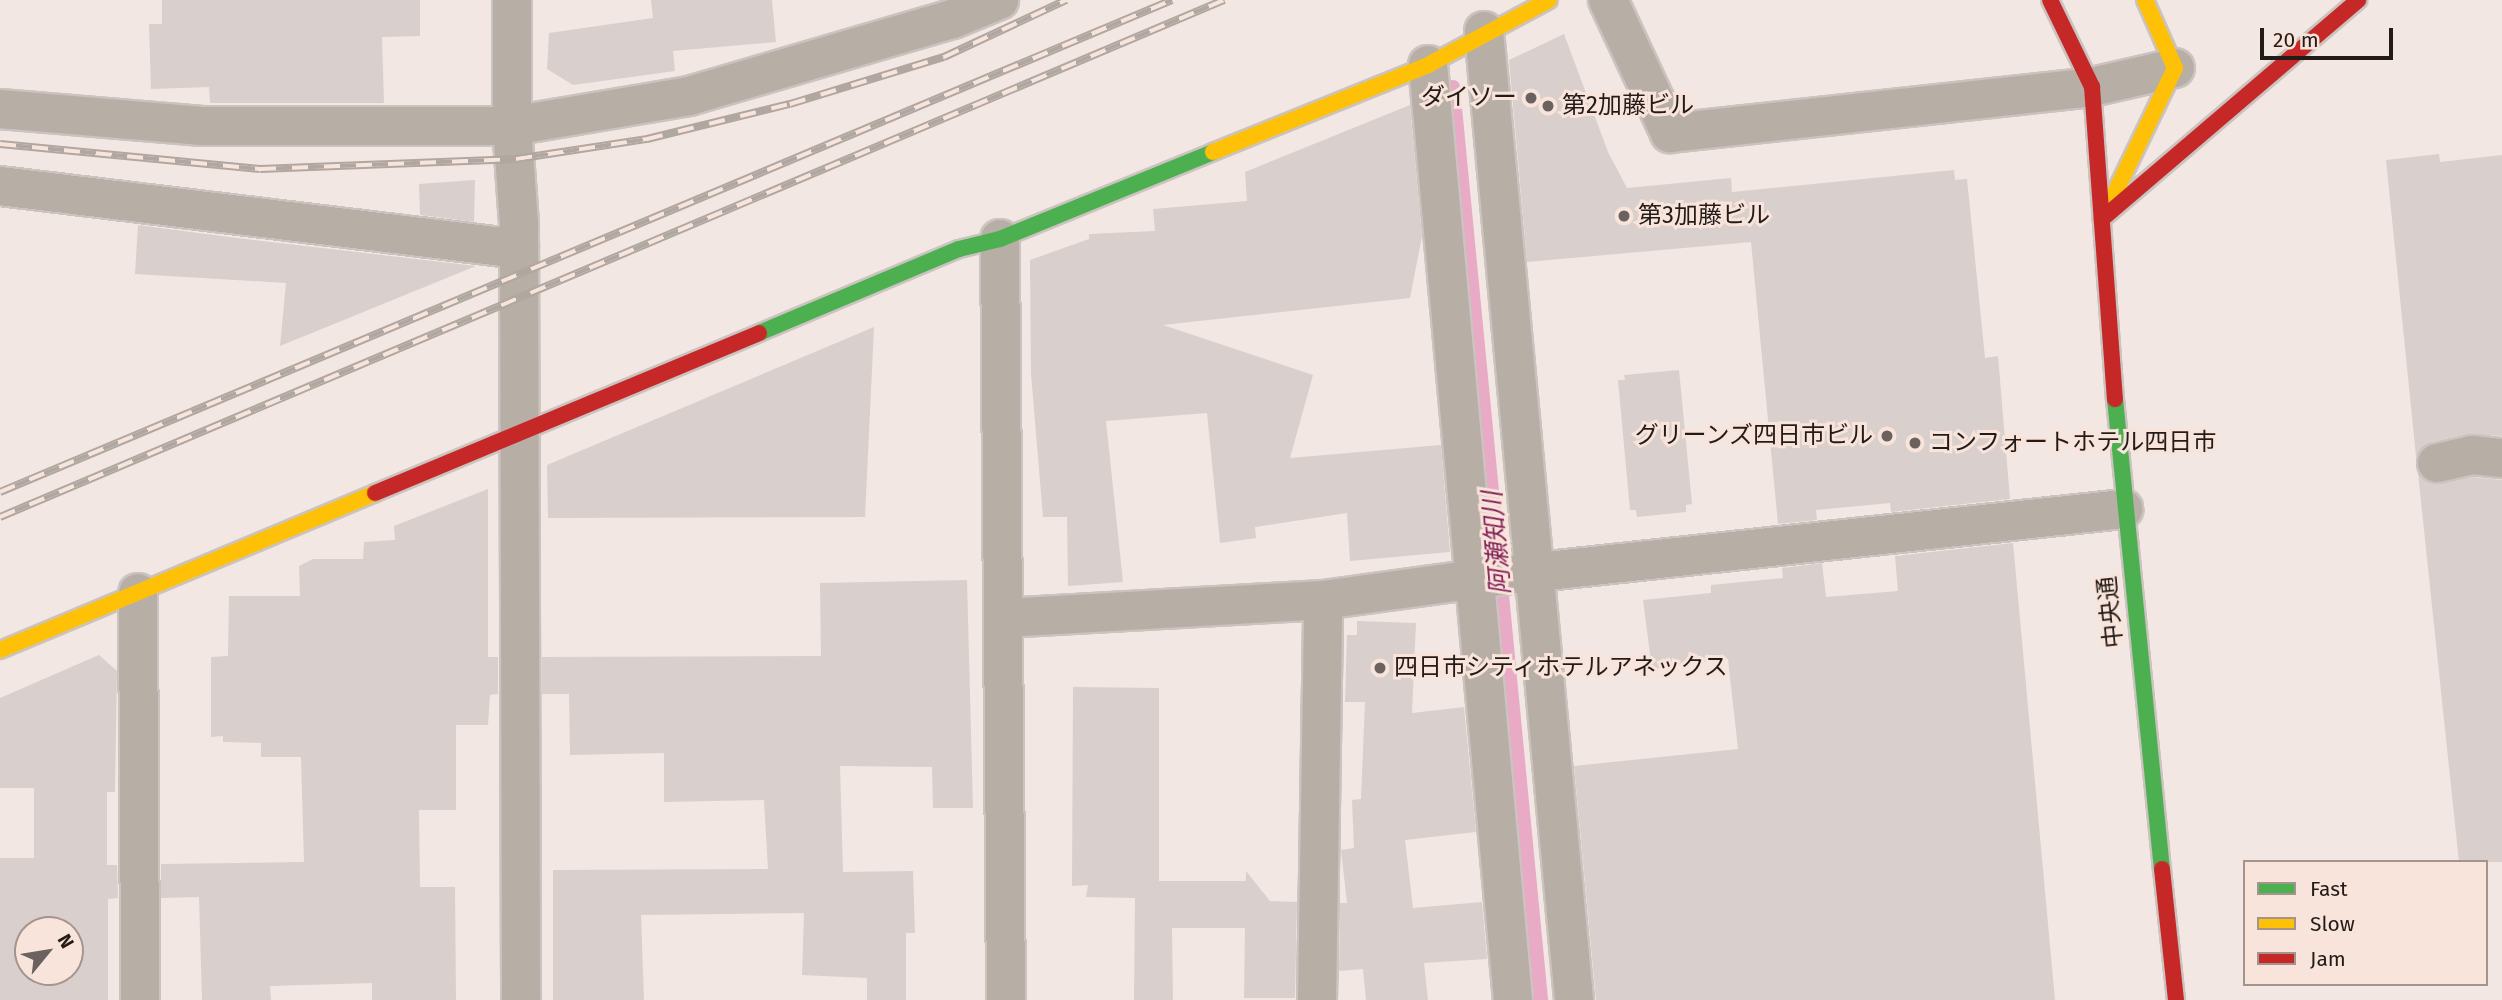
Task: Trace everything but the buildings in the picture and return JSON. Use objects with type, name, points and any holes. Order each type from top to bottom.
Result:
[{"type":"street","points":[[512,0],[512,126],[519,249],[521,1000]]},
{"type":"street","points":[[0,109],[202,126],[512,126],[689,96],[953,19],[999,0]]},
{"type":"street","points":[[0,649],[519,436],[959,249],[1000,239],[1428,65],[1484,31],[1549,0]]},
{"type":"street","points":[[1608,0],[1670,133],[2092,87],[2175,68],[2145,0]]},
{"type":"street","name":"中央通","points":[[2050,0],[2092,87],[2123,509],[2176,1000]]},
{"type":"street","points":[[2102,219],[2358,0]]},
{"type":"street","points":[[1484,31],[1504,576],[1513,1000]]},
{"type":"street","points":[[1428,65],[1504,576],[1574,1000]]},
{"type":"street","name":"中央通","points":[[2102,219],[2175,68]]},
{"type":"street","points":[[0,186],[519,249]]},
{"type":"street","points":[[1000,239],[1006,1000]]},
{"type":"street","points":[[2437,463],[2472,454],[2502,458]]},
{"type":"street","points":[[1003,618],[1323,600],[1504,576],[2123,509]]},
{"type":"street","points":[[138,593],[140,1000]]},
{"type":"street","points":[[1317,1000],[1323,600]]},
{"type":"waterway","name":"阿瀬知川","points":[[1453,87],[1541,1000]]},
{"type":"railway","points":[[0,144],[260,169],[516,159],[647,139],[790,104],[944,57],[1066,0]]},
{"type":"railway","points":[[0,492],[1172,0]]},
{"type":"railway","points":[[0,517],[1224,0]]},
{"type":"traffic: fast","points":[[759,333],[959,249],[1000,239],[1213,152]]},
{"type":"traffic: fast","points":[[2115,399],[2162,869]]},
{"type":"traffic: slow","points":[[1213,152],[1428,65],[1549,0]]},
{"type":"traffic: slow","points":[[2111,201],[2175,68],[2145,0]]},
{"type":"traffic: slow","points":[[0,650],[375,493]]},
{"type":"traffic: jam","points":[[2050,0],[2092,87],[2115,399]]},
{"type":"traffic: jam","points":[[2102,219],[2358,0]]},
{"type":"traffic: jam","points":[[375,493],[759,333]]},
{"type":"traffic: jam","points":[[2162,869],[2176,1000]]},
{"type":"place","name":"ダイソー","points":[[1531,98]]},
{"type":"place","name":"第2加藤ビル","points":[[1548,106]]},
{"type":"place","name":"第3加藤ビル","points":[[1624,216]]},
{"type":"place","name":"グリーンズ四日市ビル","points":[[1887,436]]},
{"type":"place","name":"コンフォートホテル四日市","points":[[1915,443]]},
{"type":"place","name":"四日市シティホテルアネックス","points":[[1380,668]]}]
